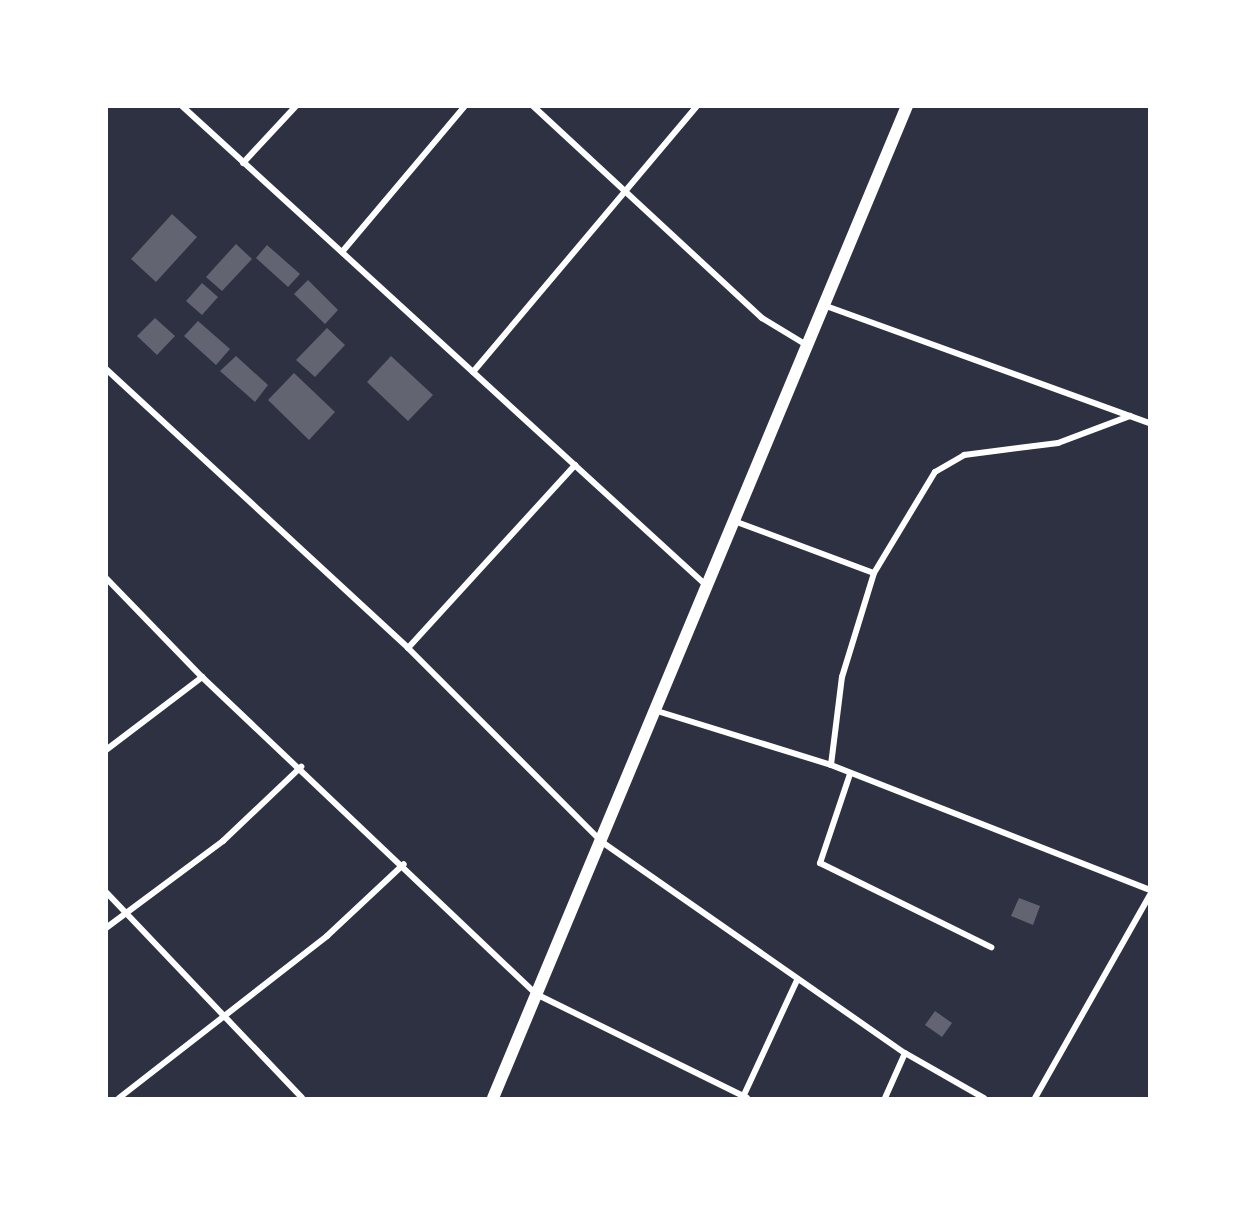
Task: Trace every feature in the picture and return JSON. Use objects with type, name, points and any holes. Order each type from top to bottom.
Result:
[{"type":"main road","points":[[493,1098],[709,587],[734,520],[826,306],[907,106]]},
{"type":"street","points":[[182,106],[709,587]]},
{"type":"street","points":[[243,163],[296,106]]},
{"type":"street","points":[[342,252],[465,106]]},
{"type":"street","points":[[533,106],[627,195],[703,259],[762,318],[808,346]]},
{"type":"street","points":[[473,372],[627,195],[697,106]]},
{"type":"street","points":[[826,306],[1149,423]]},
{"type":"street","points":[[106,369],[408,648],[602,842],[796,980],[905,1053],[984,1098]]},
{"type":"street","points":[[831,765],[842,677],[874,573],[935,472],[964,455],[1058,443],[1130,416]]},
{"type":"street","points":[[408,648],[575,465]]},
{"type":"street","points":[[734,520],[874,573]]},
{"type":"street","points":[[106,578],[202,677],[404,864],[536,994],[745,1098],[796,980]]},
{"type":"street","points":[[106,750],[202,677]]},
{"type":"street","points":[[657,711],[831,765],[1149,890]]},
{"type":"street","points":[[106,928],[223,842],[301,767]]},
{"type":"street","points":[[850,774],[820,863],[991,947]]},
{"type":"street","points":[[119,1098],[327,936],[404,864]]},
{"type":"street","points":[[106,892],[302,1098]]},
{"type":"street","points":[[1035,1098],[1149,895]]},
{"type":"street","points":[[885,1098],[905,1053]]},
{"type":"building","points":[[172,214],[197,237],[156,282],[131,259]]},
{"type":"building","points":[[236,244],[252,259],[222,291],[206,277]]},
{"type":"building","points":[[267,245],[300,274],[288,287],[256,258]]},
{"type":"building","points":[[308,280],[338,310],[325,324],[294,294]]},
{"type":"building","points":[[202,283],[218,297],[202,315],[186,301]]},
{"type":"building","points":[[155,318],[175,336],[157,355],[137,336]]},
{"type":"building","points":[[198,321],[230,349],[216,365],[184,336]]},
{"type":"building","points":[[327,328],[345,345],[315,377],[296,360]]},
{"type":"building","points":[[236,356],[268,385],[255,402],[220,371]]},
{"type":"building","points":[[391,356],[433,395],[408,421],[367,382]]},
{"type":"building","points":[[294,373],[335,412],[309,440],[268,400]]},
{"type":"building","points":[[1019,898],[1040,906],[1033,925],[1011,916]]},
{"type":"building","points":[[935,1011],[952,1023],[942,1037],[925,1025]]}]
